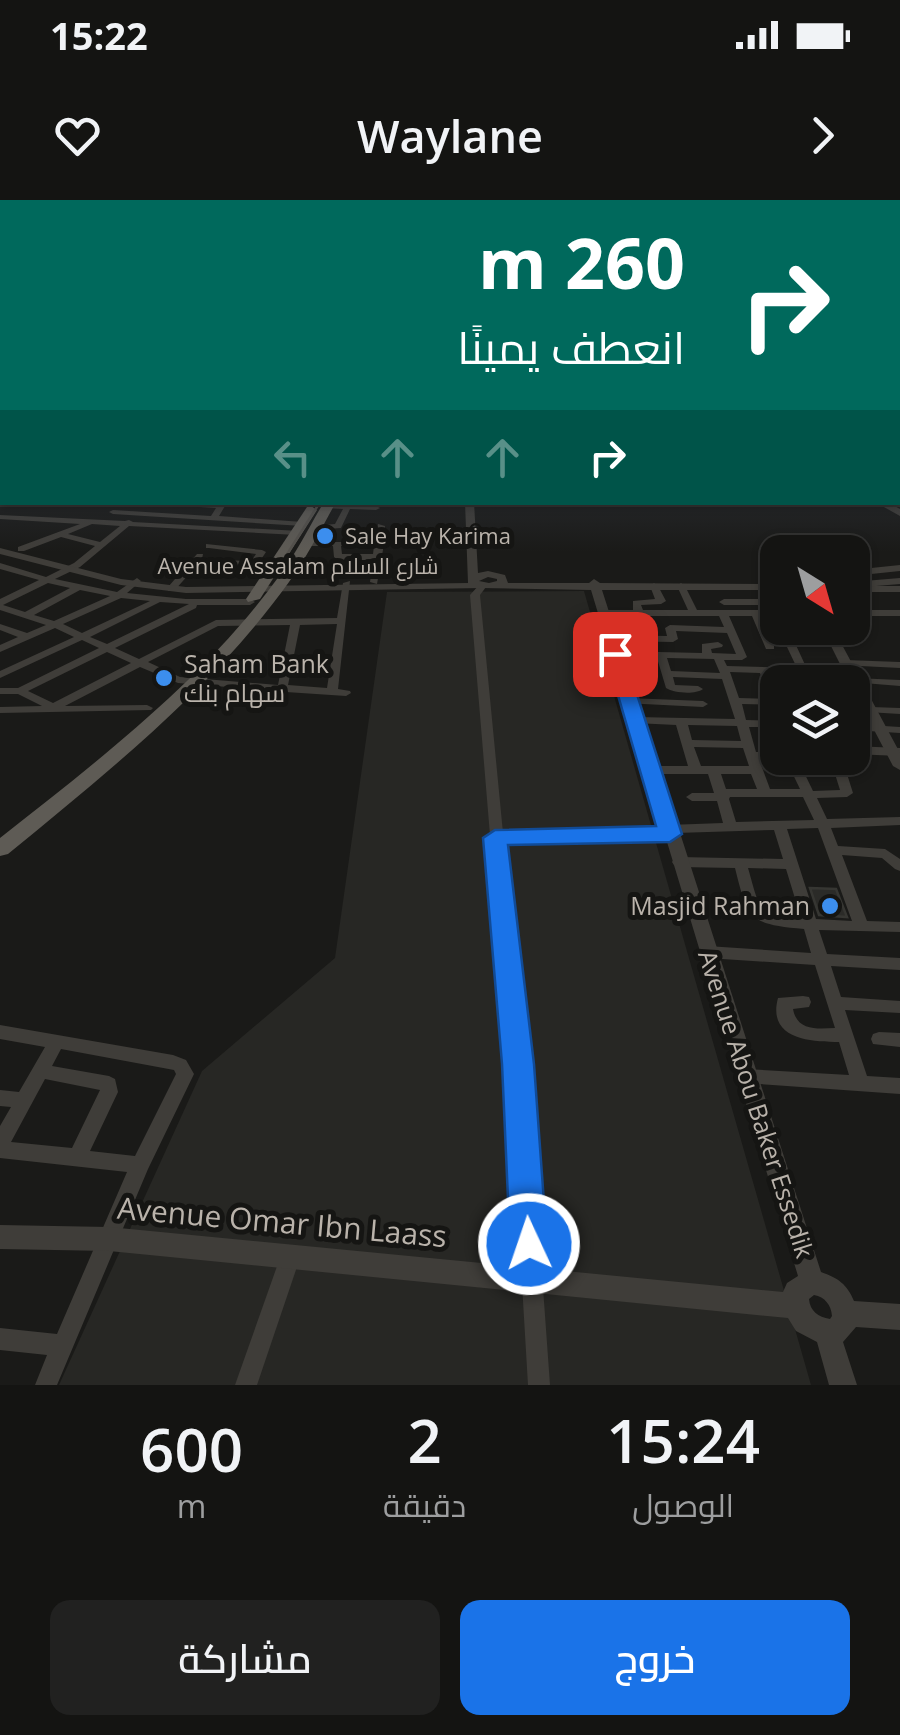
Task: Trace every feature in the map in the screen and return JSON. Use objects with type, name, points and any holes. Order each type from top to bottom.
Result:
[{"type":"main road","points":[[0,849],[74,788],[184,682],[266,589],[323,505]]},
{"type":"main road","points":[[240,622],[266,589],[280,558],[305,532]]},
{"type":"main road","points":[[0,835],[147,708],[184,682]]},
{"type":"street","points":[[6,552],[126,505]]},
{"type":"street","points":[[181,526],[200,505]]},
{"type":"street","points":[[211,505],[221,506],[216,514]]},
{"type":"street","points":[[260,521],[272,505]]},
{"type":"street","points":[[284,522],[296,505]]},
{"type":"street","points":[[336,505],[376,508]]},
{"type":"street","points":[[469,505],[474,562],[486,581]]},
{"type":"street","points":[[0,517],[305,532],[338,526],[348,506]]},
{"type":"street","points":[[113,512],[188,517],[246,509]]},
{"type":"street","points":[[246,509],[260,521],[284,522],[337,544],[380,544]]},
{"type":"street","points":[[173,587],[246,509]]},
{"type":"street","points":[[0,605],[73,567],[138,514]]},
{"type":"street","points":[[374,582],[380,526]]},
{"type":"street","points":[[60,534],[101,546]]},
{"type":"street","points":[[337,544],[338,557],[378,558]]},
{"type":"street","points":[[196,561],[242,565],[253,563],[262,552],[208,546]]},
{"type":"street","name":"Avenue Assalam شارع السلام","points":[[6,552],[173,587],[266,589],[486,581]]},
{"type":"street","points":[[260,556],[280,558]]},
{"type":"street","points":[[474,562],[486,581]]},
{"type":"street","points":[[0,566],[116,598],[198,604]]},
{"type":"street","points":[[870,577],[900,568]]},
{"type":"street","points":[[0,579],[15,571]]},
{"type":"street","points":[[486,581],[475,595],[518,1064],[539,1385]]},
{"type":"street","name":"Avenue Assalam شارع السلام","points":[[347,585],[486,581],[760,586]]},
{"type":"street","points":[[0,649],[116,598],[135,582]]},
{"type":"street","points":[[870,582],[900,582]]},
{"type":"street","points":[[870,586],[886,589],[900,582]]},
{"type":"street","name":"Avenue Assalam شارع السلام","points":[[595,584],[760,584]]},
{"type":"street","name":"Avenue Abou Baker Essedik","points":[[595,584],[812,1282]]},
{"type":"street","points":[[332,692],[347,585]]},
{"type":"street","points":[[649,639],[636,603],[662,601],[654,586]]},
{"type":"street","points":[[680,586],[694,613]]},
{"type":"street","points":[[744,587],[769,645],[792,645],[801,665]]},
{"type":"street","points":[[27,615],[78,588]]},
{"type":"street","points":[[0,692],[20,691],[198,604],[266,589]]},
{"type":"street","points":[[870,612],[900,610],[886,589]]},
{"type":"street","points":[[0,675],[157,602]]},
{"type":"street","points":[[0,605],[56,625],[184,682],[346,693]]},
{"type":"street","points":[[754,608],[760,605]]},
{"type":"street","points":[[602,613],[694,613],[725,607],[760,609]]},
{"type":"street","points":[[725,607],[747,670]]},
{"type":"street","points":[[282,690],[296,621]]},
{"type":"street","points":[[52,708],[213,624],[341,621]]},
{"type":"street","points":[[0,627],[27,637]]},
{"type":"street","points":[[612,646],[672,639],[670,628],[730,630]]},
{"type":"street","points":[[612,646],[760,671]]},
{"type":"street","points":[[661,655],[671,688],[698,689]]},
{"type":"street","points":[[666,674],[695,674],[719,661],[742,657]]},
{"type":"street","points":[[719,661],[737,701],[749,750],[766,793]]},
{"type":"street","points":[[0,662],[13,668]]},
{"type":"street","points":[[870,675],[900,665]]},
{"type":"street","points":[[695,674],[707,723]]},
{"type":"street","points":[[870,682],[898,685]]},
{"type":"street","points":[[20,691],[52,708]]},
{"type":"street","points":[[628,700],[702,704]]},
{"type":"street","points":[[737,701],[760,702]]},
{"type":"street","points":[[0,710],[147,708]]},
{"type":"street","points":[[900,710],[871,710],[900,766]]},
{"type":"street","points":[[635,720],[760,724]]},
{"type":"street","points":[[681,722],[695,768]]},
{"type":"street","points":[[870,728],[900,730]]},
{"type":"street","points":[[688,744],[760,752]]},
{"type":"street","points":[[870,751],[896,752]]},
{"type":"street","points":[[713,769],[732,826]]},
{"type":"street","points":[[650,770],[756,770]]},
{"type":"street","points":[[799,775],[861,925]]},
{"type":"street","points":[[692,797],[847,792],[842,775]]},
{"type":"street","points":[[495,838],[900,820]]},
{"type":"street","points":[[779,825],[860,1084]]},
{"type":"street","points":[[832,850],[884,854],[900,866]]},
{"type":"street","points":[[679,862],[791,864]]},
{"type":"street","points":[[740,863],[758,915],[811,924],[900,926]]},
{"type":"street","points":[[707,952],[900,964]]},
{"type":"street","points":[[803,1002],[784,1004],[792,1030],[802,1035],[845,1035]]},
{"type":"street","points":[[835,1002],[900,1007]]},
{"type":"street","points":[[0,1032],[173,1062],[184,1069],[184,1079],[140,1166],[46,1385]]},
{"type":"street","points":[[879,1039],[900,1040]]},
{"type":"street","points":[[56,1042],[0,1147],[140,1166]]},
{"type":"street","points":[[41,1071],[109,1084],[109,1092],[77,1158]]},
{"type":"street","points":[[746,1076],[900,1086]]},
{"type":"street","points":[[0,1098],[24,1100]]},
{"type":"street","name":"Avenue Omar Ibn Laass","points":[[0,1237],[110,1239],[796,1306]]},
{"type":"street","points":[[246,1385],[291,1255]]},
{"type":"street","points":[[843,1385],[836,1323],[834,1291],[812,1282],[800,1286],[796,1306],[804,1322],[836,1323],[900,1317]]},
{"type":"street","points":[[0,1339],[64,1346]]},
{"type":"shaded area","points":[[584,591],[811,1385],[59,1385],[202,1071],[335,958],[387,592]]},
{"type":"building","points":[[810,888],[836,889],[847,917],[819,915]]},
{"type":"tram line","points":[[279,567],[318,505]]},
{"type":"place","name":"Sale Hay Karima","points":[[325,536]]},
{"type":"place","name":"Saham Bank سهام بنك","points":[[164,678]]},
{"type":"place","name":"Masjid Rahman","points":[[830,906]]},
{"type":"route","points":[[529,1244],[518,1064],[495,838],[670,834],[615,654]]}]
